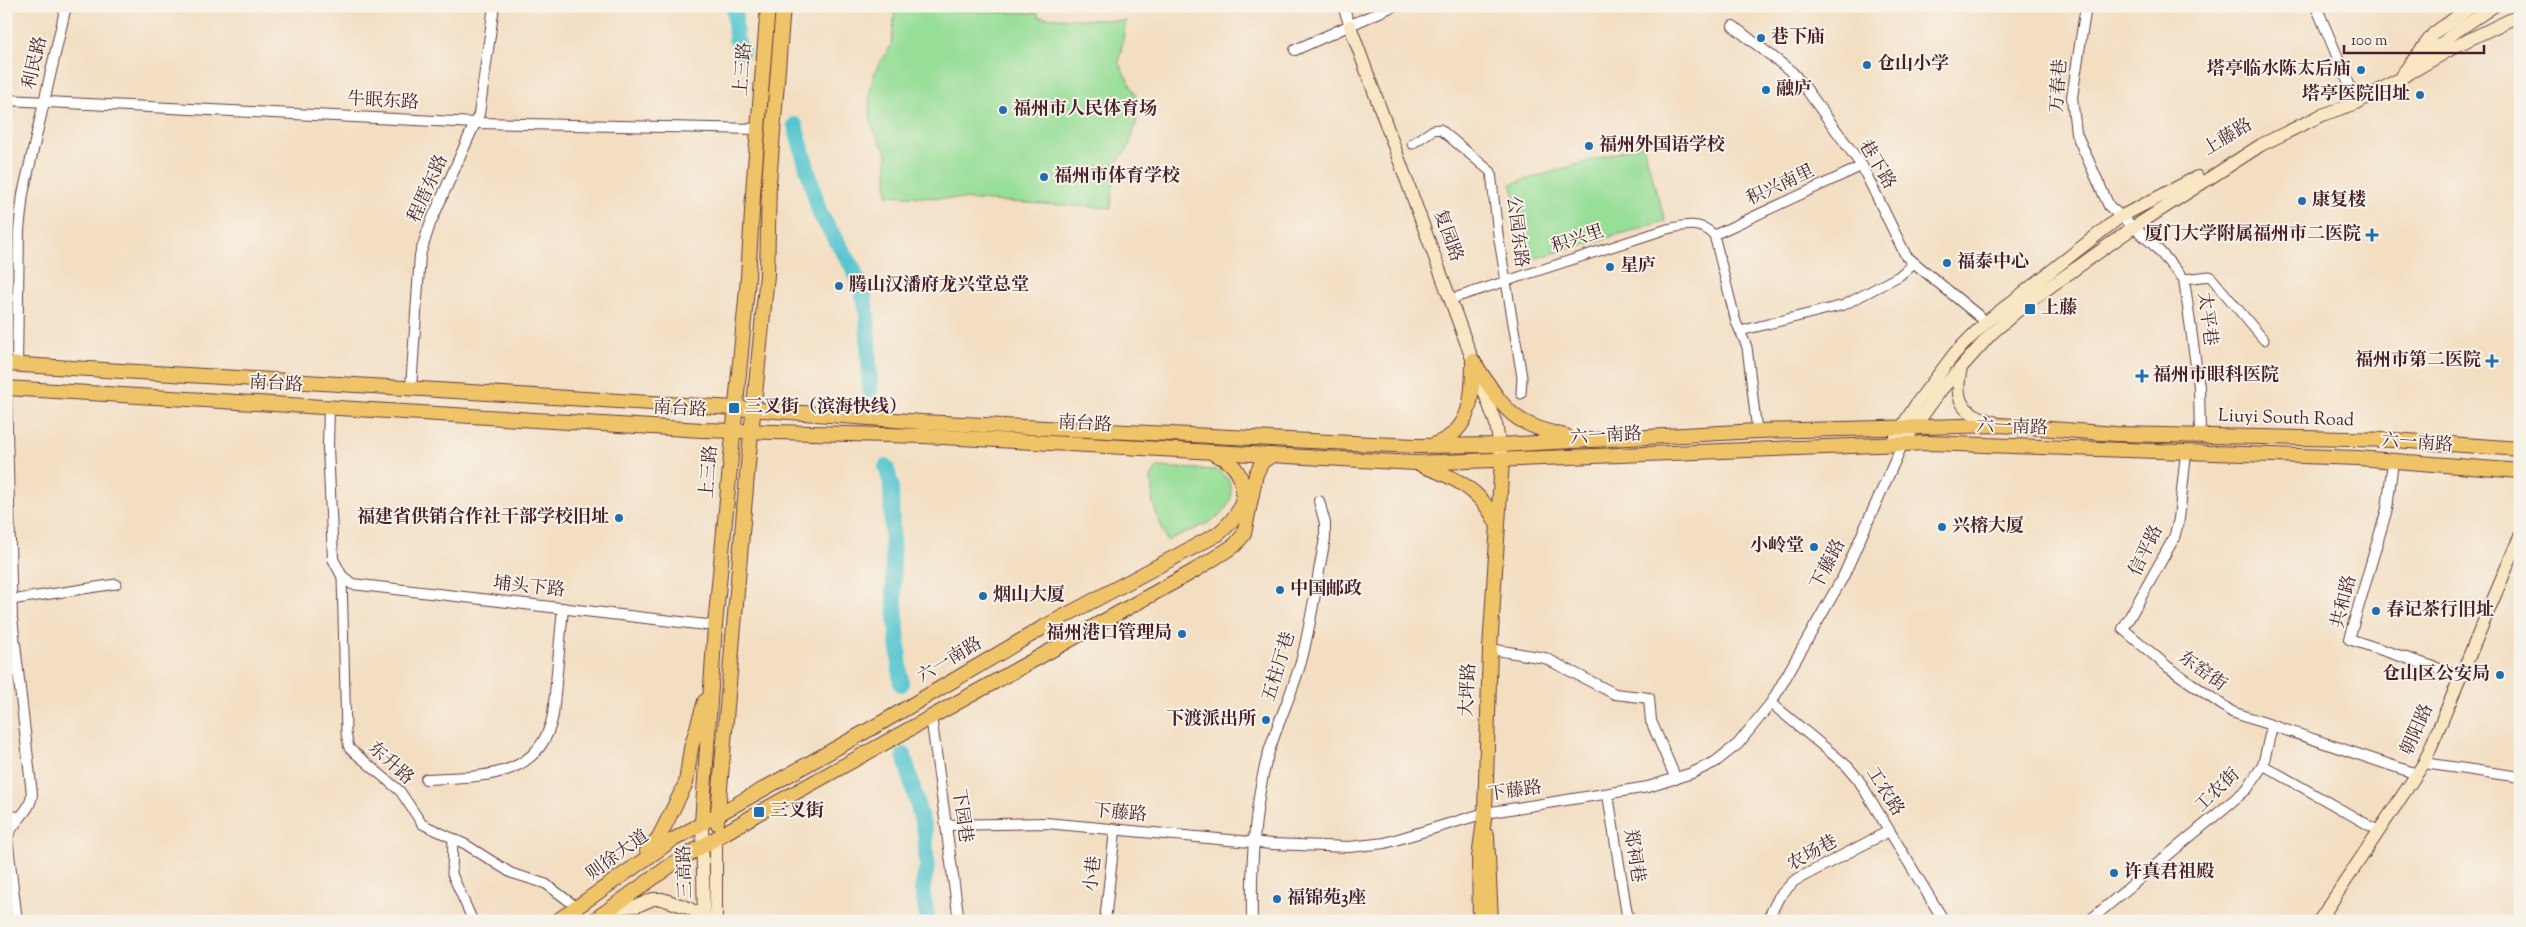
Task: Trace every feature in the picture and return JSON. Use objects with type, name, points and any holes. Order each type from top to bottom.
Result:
[{"type":"main road","name":"上三路","points":[[702,823],[715,626],[748,278],[768,6]]},
{"type":"main road","name":"上三路","points":[[716,838],[767,276],[769,183],[783,6]]},
{"type":"main road","points":[[2397,81],[2434,33],[2472,6]]},
{"type":"main road","points":[[2397,81],[2454,33],[2494,6]]},
{"type":"main road","points":[[1897,444],[1917,426],[1941,390],[1991,334],[2023,306],[2134,227],[2254,148],[2322,115],[2356,103],[2462,43],[2516,16],[2519,6]]},
{"type":"main road","name":"复园路","points":[[1350,26],[1496,424],[1502,461]]},
{"type":"main road","name":"上藤路","points":[[1897,444],[1902,427],[1916,403],[1955,353],[1986,322],[2120,217],[2241,154],[2264,137],[2342,99],[2356,103]]},
{"type":"main road","points":[[1473,361],[1499,400],[1520,421],[1542,431],[1584,440]]},
{"type":"main road","points":[[1430,446],[1445,441],[1464,421],[1472,396],[1473,361]]},
{"type":"main road","name":"南台路","points":[[12,364],[735,408],[922,422],[1430,446],[1500,445]]},
{"type":"main road","points":[[1961,366],[1958,388],[1964,406],[1978,417],[2001,425]]},
{"type":"main road","name":"南台路","points":[[6,388],[733,431],[924,436],[1415,463],[1502,461]]},
{"type":"main road","name":"六一南路","points":[[1500,445],[1757,431],[1917,426],[2001,425],[2116,434],[2200,435]]},
{"type":"main road","name":"Liuyi South Road","points":[[2200,435],[2394,440],[2520,449]]},
{"type":"main road","name":"六一南路","points":[[1502,461],[1897,444],[2186,452],[2393,461],[2520,471]]},
{"type":"main road","name":"六一南路","points":[[702,823],[1044,627],[1218,534],[1234,518],[1242,501],[1240,476],[1236,468],[1225,458],[1201,450]]},
{"type":"main road","points":[[593,921],[674,863],[716,838],[931,716],[1194,571],[1235,545],[1244,534],[1256,474],[1262,462],[1272,455]]},
{"type":"main road","name":"大坪路","points":[[1480,921],[1479,857],[1484,813],[1490,650],[1502,461]]},
{"type":"main road","points":[[1415,463],[1447,474],[1464,484],[1488,507],[1498,524]]},
{"type":"main road","name":"朝阳路","points":[[2319,921],[2424,763],[2520,536]]},
{"type":"main road","points":[[606,887],[655,843],[682,793],[686,783],[696,726],[712,684]]},
{"type":"main road","points":[[1484,813],[1489,854],[1490,921]]},
{"type":"main road","name":"三高路","points":[[702,823],[708,919]]},
{"type":"main road","name":"则徐大道","points":[[558,921],[653,852],[702,823]]},
{"type":"main road","name":"三高路","points":[[708,919],[716,838]]},
{"type":"main road","points":[[611,908],[637,906],[653,899],[662,899],[686,907],[708,919]]},
{"type":"street","name":"利民路","points":[[12,364],[19,230],[24,194],[66,6]]},
{"type":"street","name":"程厝东路","points":[[412,388],[420,255],[430,224],[476,123],[483,96],[494,6]]},
{"type":"street","points":[[1343,6],[1350,26]]},
{"type":"street","points":[[1295,50],[1393,6]]},
{"type":"street","name":"万春巷","points":[[2086,6],[2073,89],[2073,124],[2079,144],[2106,202],[2120,217],[2134,227]]},
{"type":"street","points":[[2316,6],[2356,103]]},
{"type":"street","name":"巷下路","points":[[1733,26],[1796,76],[1862,166],[1906,256],[1986,322]]},
{"type":"street","name":"牛眠东路","points":[[6,100],[476,123],[758,128]]},
{"type":"street","name":"公园东路","points":[[1412,144],[1433,130],[1440,129],[1491,172],[1522,377],[1520,394]]},
{"type":"street","name":"积兴南里","points":[[1714,235],[1862,166]]},
{"type":"street","name":"积兴里","points":[[1451,299],[1506,280],[1686,225],[1701,226],[1714,235]]},
{"type":"street","name":"太平巷","points":[[2134,227],[2184,279],[2198,386],[2200,435]]},
{"type":"street","points":[[1714,235],[1740,331],[1747,347],[1757,431]]},
{"type":"street","points":[[1740,331],[1844,305],[1898,276],[1914,263]]},
{"type":"street","points":[[2184,279],[2210,276],[2264,340]]},
{"type":"street","points":[[6,395],[9,600],[32,794],[28,807],[12,826],[6,838],[8,882],[17,921]]},
{"type":"street","points":[[329,406],[328,447],[333,559],[342,576]]},
{"type":"street","name":"下藤路","points":[[946,825],[1046,823],[1114,831],[1320,847],[1372,845],[1484,813],[1608,795],[1676,779],[1704,768],[1731,750],[1771,703],[1843,577],[1897,444]]},
{"type":"street","name":"信平路","points":[[2122,629],[2174,538],[2179,519],[2186,452]]},
{"type":"street","name":"共和路","points":[[2393,461],[2386,508],[2349,639],[2461,676]]},
{"type":"street","name":"五柱厅巷","points":[[1252,921],[1252,872],[1266,762],[1298,671],[1307,638],[1324,539],[1324,523],[1319,501]]},
{"type":"street","name":"埔头下路","points":[[342,576],[358,586],[715,626]]},
{"type":"street","name":"东升路","points":[[342,576],[346,733],[349,748],[400,791],[422,824],[453,838],[511,873],[546,884],[578,908]]},
{"type":"street","points":[[9,600],[116,584]]},
{"type":"street","points":[[426,779],[498,774],[524,762],[540,746],[549,731],[553,716],[563,608]]},
{"type":"street","name":"东窑街","points":[[2122,629],[2168,667],[2223,707],[2272,726]]},
{"type":"street","points":[[1490,650],[1546,658],[1615,694],[1648,698],[1651,721],[1676,779]]},
{"type":"street","name":"工农路","points":[[1771,703],[1853,772],[1944,921]]},
{"type":"street","name":"下园巷","points":[[931,716],[959,921]]},
{"type":"street","points":[[2272,726],[2417,774]]},
{"type":"street","name":"工农街","points":[[2088,921],[2236,800],[2252,783],[2263,765],[2272,726]]},
{"type":"street","points":[[2424,763],[2520,777]]},
{"type":"street","points":[[2263,765],[2379,831]]},
{"type":"street","name":"郑祠巷","points":[[1608,795],[1628,921]]},
{"type":"street","points":[[6,816],[20,817]]},
{"type":"street","name":"小巷","points":[[1105,921],[1114,831]]},
{"type":"street","name":"农场巷","points":[[1767,921],[1779,897],[1794,882],[1889,831]]},
{"type":"street","points":[[453,838],[452,874],[473,921]]},
{"type":"green space","name":"福州市人民体育场","points":[[895,9],[1038,13],[1039,17],[1126,21],[1119,63],[1136,96],[1136,124],[1128,149],[1115,164],[1111,208],[887,195],[887,152],[880,143],[871,121],[869,98],[874,75],[891,44]]},
{"type":"green space","points":[[1643,145],[1665,221],[1533,259],[1511,184]]},
{"type":"green space","points":[[1157,467],[1217,470],[1229,482],[1231,499],[1226,508],[1209,522],[1167,541],[1153,505],[1151,478]]},
{"type":"waterway","points":[[734,6],[736,38],[742,52]]},
{"type":"waterway","points":[[795,125],[820,214],[852,266],[864,297],[867,314],[870,390]]},
{"type":"waterway","points":[[886,467],[891,484],[893,577],[901,684]]},
{"type":"waterway","points":[[904,755],[925,833],[927,867],[922,890],[928,921]]},
{"type":"place","name":"巷下庙","points":[[1761,38]]},
{"type":"place","name":"仓山小学","points":[[1867,65]]},
{"type":"place","name":"塔亭临水陈太后庙","points":[[2361,70]]},
{"type":"place","name":"融庐","points":[[1766,90]]},
{"type":"place","name":"塔亭医院旧址","points":[[2420,95]]},
{"type":"place","name":"福州市人民体育场","points":[[1003,110]]},
{"type":"place","name":"福州外国语学校","points":[[1589,146]]},
{"type":"place","name":"福州市体育学校","points":[[1044,177]]},
{"type":"place","name":"康复楼","points":[[2302,201]]},
{"type":"place","name":"厦门大学附属福州市二医院","points":[[2372,235]]},
{"type":"place","name":"福泰中心","points":[[1947,263]]},
{"type":"place","name":"星庐","points":[[1610,267]]},
{"type":"place","name":"腾山汉潘府龙兴堂总堂","points":[[839,286]]},
{"type":"place","name":"上藤","points":[[2030,309]]},
{"type":"place","name":"福州市第二医院","points":[[2492,361]]},
{"type":"place","name":"福州市眼科医院","points":[[2142,376]]},
{"type":"place","name":"三叉街（滨海快线）","points":[[734,408]]},
{"type":"place","name":"福建省供销合作社干部学校旧址","points":[[619,518]]},
{"type":"place","name":"兴榕大厦","points":[[1942,527]]},
{"type":"place","name":"小岭堂","points":[[1814,547]]},
{"type":"place","name":"中国邮政","points":[[1280,590]]},
{"type":"place","name":"烟山大厦","points":[[983,596]]},
{"type":"place","name":"春记茶行旧址","points":[[2376,611]]},
{"type":"place","name":"福州港口管理局","points":[[1182,634]]},
{"type":"place","name":"仓山区公安局","points":[[2500,675]]},
{"type":"place","name":"下渡派出所","points":[[1266,720]]},
{"type":"place","name":"三叉街","points":[[759,812]]},
{"type":"place","name":"许真君祖殿","points":[[2114,873]]},
{"type":"place","name":"福锦苑3座","points":[[1277,899]]}]
